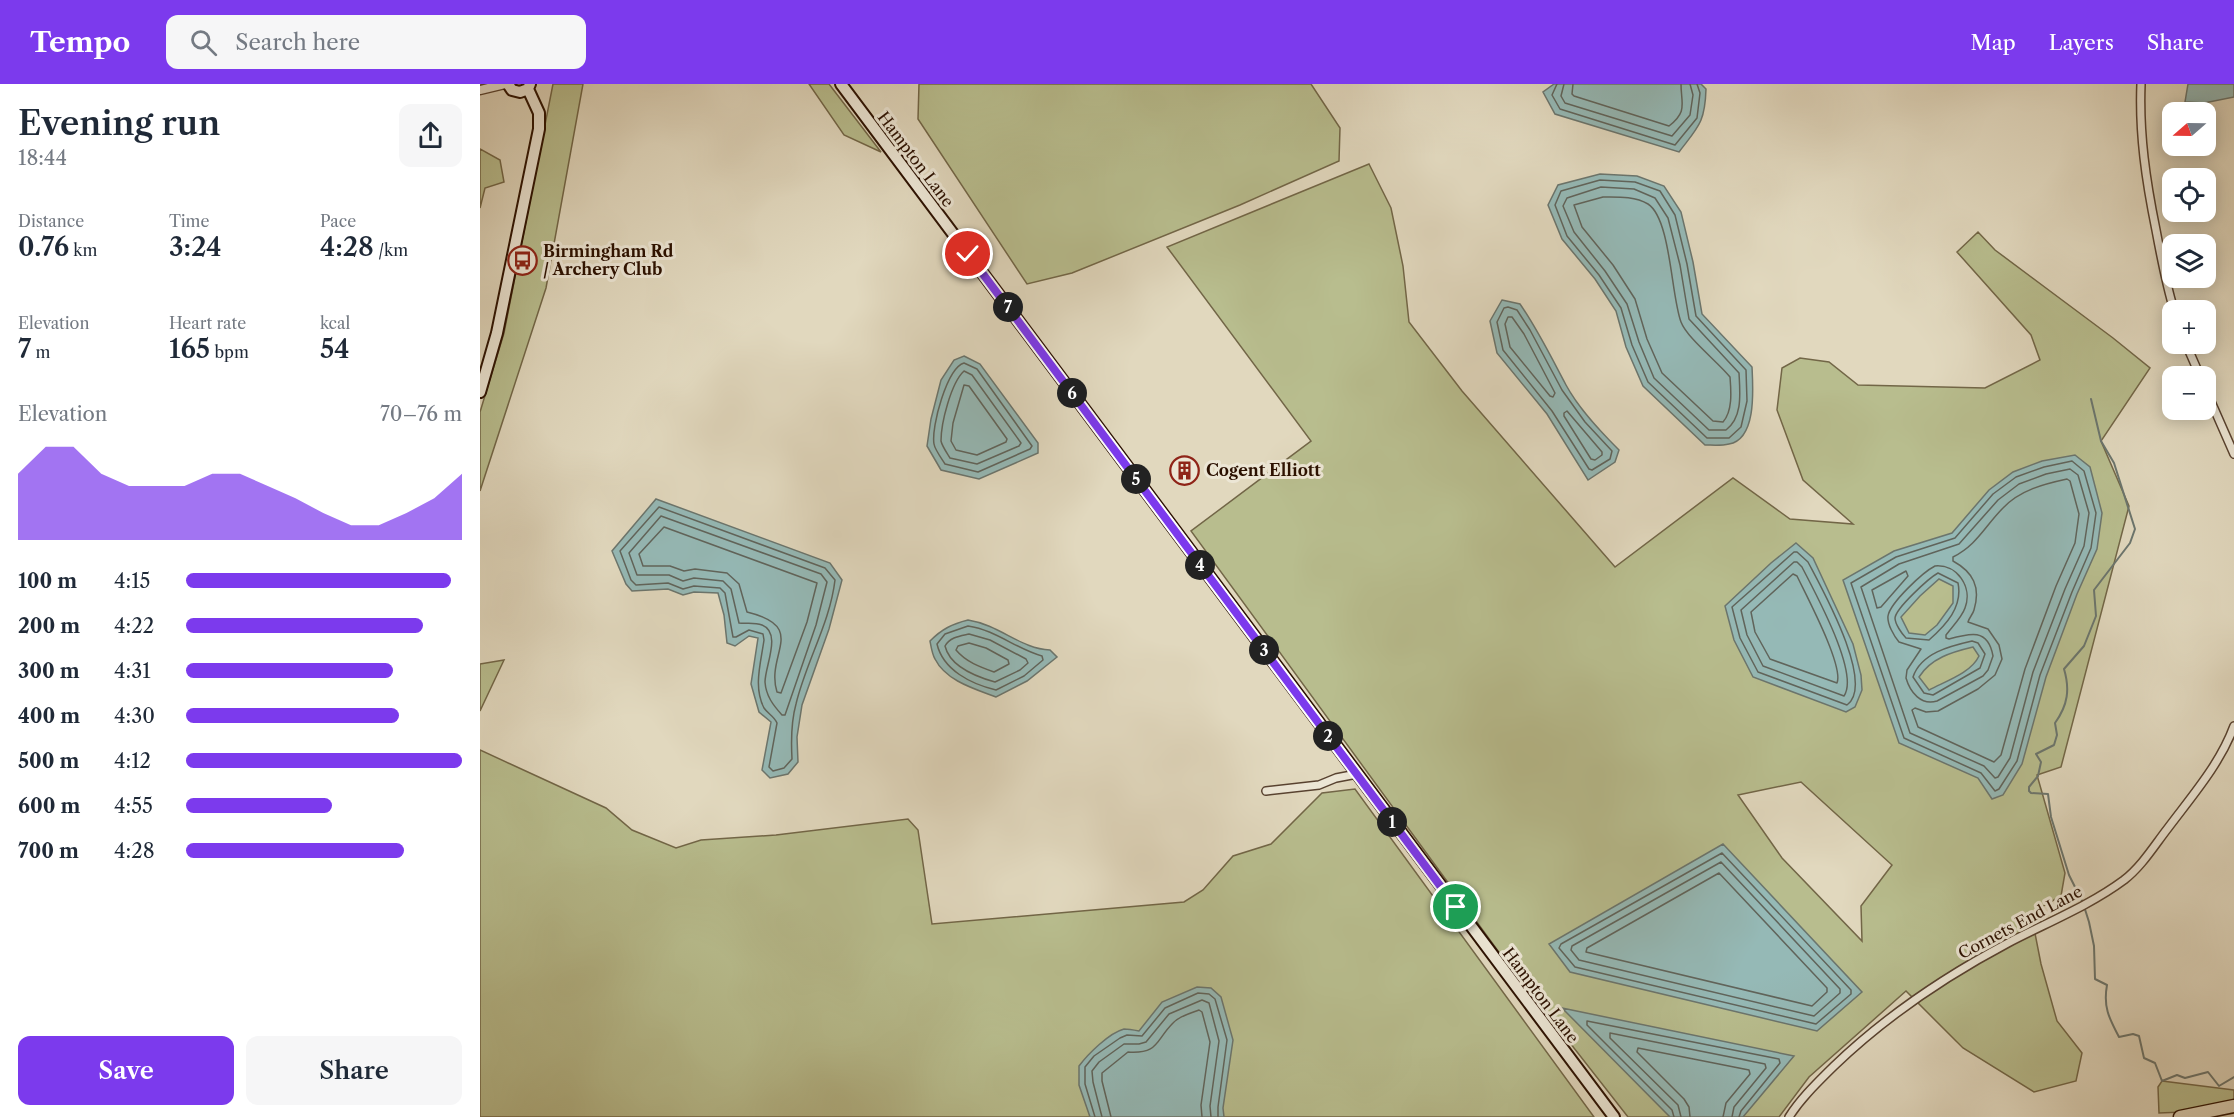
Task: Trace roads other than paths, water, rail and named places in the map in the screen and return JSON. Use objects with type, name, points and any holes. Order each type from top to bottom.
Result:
[{"type":"highway","points":[[2180,1117],[2234,1106]]},
{"type":"main road","points":[[480,392],[497,333],[538,129],[539,113],[529,86],[520,92],[512,90],[507,84]]},
{"type":"main road","name":"Hampton Lane","points":[[841,84],[1614,1117]]},
{"type":"street","points":[[480,90],[507,84]]},
{"type":"street","points":[[2141,84],[2139,118],[2143,157],[2160,252],[2172,300]]},
{"type":"street","points":[[2216,413],[2234,454]]},
{"type":"street","name":"Cornets End Lane","points":[[1789,1117],[1816,1084],[1848,1053],[1911,1001],[1961,969],[2090,901],[2130,875],[2146,858],[2216,764],[2234,726]]},
{"type":"street","points":[[1266,791],[1319,785],[1336,778],[1357,774]]},
{"type":"water","points":[[1554,84],[1701,84],[1706,89],[1704,110],[1699,124],[1679,152],[1555,114],[1543,92]]},
{"type":"water","points":[[2188,84],[2234,84],[2234,97],[2209,102],[2185,102]]},
{"type":"water","points":[[1600,174],[1637,176],[1664,186],[1681,212],[1702,314],[1752,367],[1753,399],[1749,423],[1745,433],[1738,440],[1726,445],[1705,445],[1643,386],[1626,347],[1616,311],[1595,279],[1562,239],[1548,205],[1558,185]]},
{"type":"water","points":[[1502,300],[1520,304],[1577,403],[1619,450],[1615,462],[1588,480],[1547,414],[1497,353],[1490,321]]},
{"type":"water","points":[[964,356],[980,364],[1038,443],[1038,453],[979,479],[941,470],[927,446],[941,380],[954,360]]},
{"type":"water","points":[[2075,455],[2090,467],[2102,513],[2097,549],[2077,594],[2046,677],[2022,764],[2003,795],[1992,799],[1978,778],[1899,743],[1843,580],[1894,551],[1952,533],[1989,490],[2013,472],[2042,461]],"holes":[[[1939,579],[1953,586],[1953,603],[1937,625],[1925,635],[1909,633],[1901,617]],[[1973,647],[1979,656],[1970,667],[1957,676],[1929,690],[1919,677],[1936,660]]]},
{"type":"water","points":[[656,499],[830,563],[842,580],[829,629],[802,705],[797,737],[798,762],[788,774],[770,778],[762,770],[771,722],[759,712],[751,684],[758,638],[749,636],[735,646],[727,643],[724,615],[718,593],[694,592],[683,595],[668,589],[632,591],[626,584],[612,551]]},
{"type":"water","points":[[1796,543],[1813,558],[1853,644],[1861,675],[1862,690],[1855,707],[1846,712],[1753,677],[1734,640],[1725,606]]},
{"type":"water","points":[[968,620],[990,627],[1029,646],[1050,650],[1057,657],[1027,681],[996,697],[970,687],[954,679],[940,667],[933,655],[930,641],[957,623]]},
{"type":"water","points":[[1723,844],[1862,992],[1817,1031],[1570,972],[1549,944]]},
{"type":"water","points":[[1197,987],[1211,988],[1221,997],[1233,1040],[1223,1108],[1224,1117],[1090,1117],[1079,1085],[1079,1066],[1083,1061],[1099,1044],[1118,1031],[1124,1029],[1139,1031],[1162,1002]]},
{"type":"water","points":[[1562,1008],[1794,1056],[1743,1117],[1670,1117]]},
{"type":"waterway","points":[[2091,399],[2101,441],[2114,463],[2135,529],[2130,543],[2094,590],[2096,616],[2084,646],[2064,669],[2067,697],[2063,710],[2055,723],[2057,735],[2054,745],[2036,754],[2041,762],[2038,776],[2029,787],[2029,791],[2048,794],[2051,817],[2069,875],[2083,903],[2089,922],[2094,946],[2095,979],[2107,985],[2108,1012],[2119,1037],[2133,1034],[2139,1036],[2144,1058],[2155,1063],[2162,1081],[2177,1075],[2185,1078],[2208,1072],[2219,1086],[2234,1077]]},
{"type":"place","name":"Birmingham Rd / Archery Club","points":[[522,260]]},
{"type":"place","name":"Cogent Elliott","points":[[1185,470]]}]
